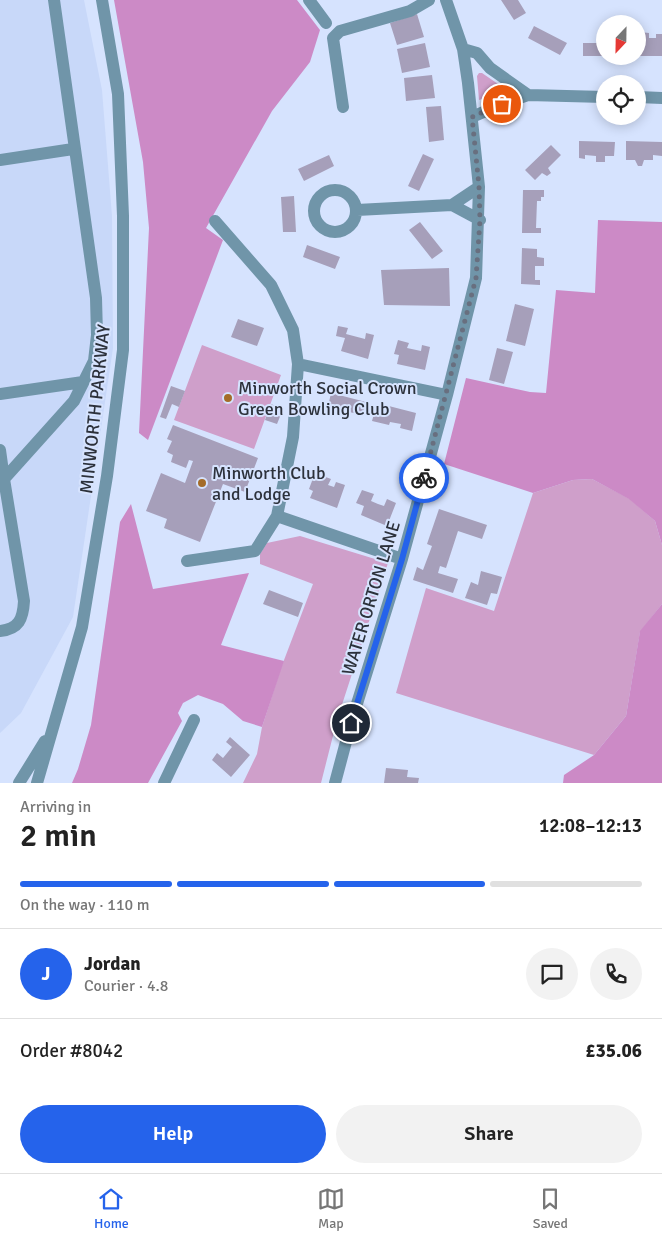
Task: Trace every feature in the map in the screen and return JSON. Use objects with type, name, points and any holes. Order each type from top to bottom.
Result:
[{"type":"street","points":[[4,479],[74,401],[94,361],[97,335],[96,298],[73,149],[54,0]]},
{"type":"street","name":"MINWORTH PARKWAY","points":[[38,783],[82,627],[107,476],[123,350],[123,216],[118,94],[102,0]]},
{"type":"street","points":[[309,0],[326,23]]},
{"type":"street","points":[[343,107],[334,38],[340,32],[410,11],[429,0]]},
{"type":"street","name":"WATER ORTON LANE","points":[[335,783],[351,723],[402,559],[447,395],[476,278],[480,220],[479,186],[472,117],[463,49],[446,0]]},
{"type":"street","points":[[463,49],[477,53],[490,68],[528,96]]},
{"type":"street","points":[[472,117],[502,104],[528,96],[596,97]]},
{"type":"street","points":[[646,97],[662,98]]},
{"type":"street","points":[[0,160],[73,149]]},
{"type":"street","points":[[452,205],[479,186]]},
{"type":"street","points":[[357,210],[452,205],[480,220]]},
{"type":"street","points":[[187,561],[255,551],[277,516],[293,437],[298,364],[293,330],[271,285],[215,221]]},
{"type":"street","points":[[298,364],[447,395]]},
{"type":"street","points":[[0,394],[83,382]]},
{"type":"street","points":[[0,450],[24,601],[23,615],[18,625],[11,630],[0,631]]},
{"type":"street","points":[[277,516],[402,559]]},
{"type":"street","points":[[164,783],[194,720]]},
{"type":"street","name":"MINWORTH PARKWAY","points":[[19,783],[52,728]]},
{"type":"shaded area","points":[[0,0],[84,0],[102,90],[112,216],[113,348],[73,617],[21,713],[0,733]]},
{"type":"shaded area","points":[[114,0],[297,0],[320,30],[310,62],[272,111],[206,228],[223,240],[148,440],[139,433],[149,228],[143,162]]},
{"type":"shaded area","points":[[479,73],[482,73],[501,86],[501,93],[479,100],[477,76]]},
{"type":"shaded area","points":[[598,220],[662,222],[662,545],[655,521],[629,499],[592,479],[573,480],[533,493],[444,464],[466,378],[530,392],[546,393],[556,290],[595,293]]},
{"type":"shaded area","name":"Minworth Social Crown Green Bowling Club","points":[[202,345],[281,375],[254,449],[174,420]]},
{"type":"shaded area","points":[[592,479],[630,499],[655,521],[662,545],[662,604],[640,632],[626,716],[594,755],[396,693],[426,588],[494,611],[533,493],[573,480]]},
{"type":"shaded area","points":[[131,504],[153,589],[249,573],[221,645],[284,661],[262,727],[243,721],[223,704],[198,695],[183,703],[178,713],[182,721],[148,783],[72,783],[91,725],[120,522]]},
{"type":"shaded area","points":[[300,536],[388,563],[337,720],[321,783],[243,783],[257,754],[262,727],[281,668],[313,584],[260,564],[260,554],[267,543]]},
{"type":"shaded area","points":[[662,604],[662,783],[563,783],[564,775],[594,755],[626,716],[640,631]]},
{"type":"building","points":[[501,0],[518,0],[526,13],[514,20]]},
{"type":"building","points":[[417,14],[424,37],[397,45],[390,23]]},
{"type":"building","points":[[534,26],[567,43],[560,55],[528,38]]},
{"type":"building","points":[[646,33],[649,33],[649,38],[656,38],[656,34],[662,34],[662,56],[646,56]]},
{"type":"building","points":[[425,43],[430,67],[402,73],[397,49]]},
{"type":"building","points":[[583,43],[596,43],[596,56],[583,56]]},
{"type":"building","points":[[432,75],[435,98],[406,101],[404,78]]},
{"type":"building","points":[[441,106],[444,140],[429,142],[426,107]]},
{"type":"building","points":[[579,141],[615,142],[614,156],[605,156],[605,162],[596,162],[596,156],[585,155],[585,159],[579,158]]},
{"type":"building","points":[[626,141],[662,142],[662,156],[653,155],[653,160],[644,160],[642,166],[638,166],[635,160],[626,160]]},
{"type":"building","points":[[551,145],[561,155],[548,168],[551,173],[547,176],[542,173],[535,180],[525,170]]},
{"type":"building","points":[[423,154],[434,159],[419,191],[408,186]]},
{"type":"building","points":[[329,155],[334,166],[304,181],[298,169]]},
{"type":"building","points":[[523,190],[544,190],[544,197],[541,197],[541,201],[537,201],[536,228],[541,228],[541,233],[522,233]]},
{"type":"building","points":[[294,196],[296,232],[283,232],[281,197]]},
{"type":"building","points":[[420,222],[443,251],[432,259],[409,230]]},
{"type":"building","points":[[307,245],[340,257],[335,269],[303,257]]},
{"type":"building","points":[[522,248],[537,249],[537,257],[544,258],[544,266],[535,266],[535,280],[540,280],[540,285],[521,284]]},
{"type":"building","points":[[449,268],[450,306],[384,305],[381,270]]},
{"type":"building","points":[[515,304],[534,309],[525,346],[506,341]]},
{"type":"building","points":[[238,319],[264,328],[257,346],[231,337]]},
{"type":"building","points":[[338,326],[348,328],[346,334],[365,339],[366,333],[374,335],[368,359],[341,351],[345,338],[336,336]]},
{"type":"building","points":[[398,340],[409,343],[407,348],[421,351],[422,345],[430,347],[425,370],[397,364],[399,355],[394,354]]},
{"type":"building","points":[[497,348],[513,352],[504,384],[489,380]]},
{"type":"building","points":[[171,386],[185,391],[179,407],[172,404],[166,419],[160,417]]},
{"type":"building","points":[[331,393],[366,402],[362,415],[328,407]]},
{"type":"building","points":[[271,404],[283,409],[277,424],[265,420]]},
{"type":"building","points":[[381,404],[416,413],[412,431],[400,428],[401,424],[390,422],[389,425],[372,421],[374,414],[378,415]]},
{"type":"building","name":"Minworth Club and Lodge","points":[[173,425],[258,458],[245,492],[223,484],[200,542],[164,528],[167,519],[146,511],[161,473],[185,483],[193,461],[189,460],[186,468],[171,462],[173,455],[167,452],[172,441],[167,439]]},
{"type":"building","points":[[315,473],[331,479],[328,485],[334,487],[336,482],[345,485],[337,508],[310,498],[313,491],[309,489]]},
{"type":"building","points":[[362,490],[374,494],[371,501],[378,504],[384,506],[387,499],[396,503],[387,526],[361,515],[364,506],[356,503]]},
{"type":"building","points":[[439,509],[487,525],[482,539],[458,531],[446,568],[440,566],[438,573],[458,579],[453,593],[413,580],[417,567],[423,570],[432,546],[427,544]]},
{"type":"building","points":[[481,571],[502,577],[497,594],[491,593],[487,605],[465,598],[471,582],[478,585]]},
{"type":"building","points":[[269,590],[303,603],[298,617],[263,604]]},
{"type":"building","points":[[230,737],[250,755],[231,777],[212,760],[217,753],[223,758],[232,747],[226,742]]},
{"type":"building","points":[[386,768],[408,770],[407,777],[419,778],[418,783],[384,783]]},
{"type":"way so far","points":[[424,478],[476,278],[480,220],[479,186],[472,117],[502,104]]},
{"type":"place","name":"Minworth Social Crown Green Bowling Club","points":[[228,398]]},
{"type":"place","name":"Minworth Club and Lodge","points":[[202,483]]},
{"type":"route","points":[[351,723],[402,559],[424,478]]}]
